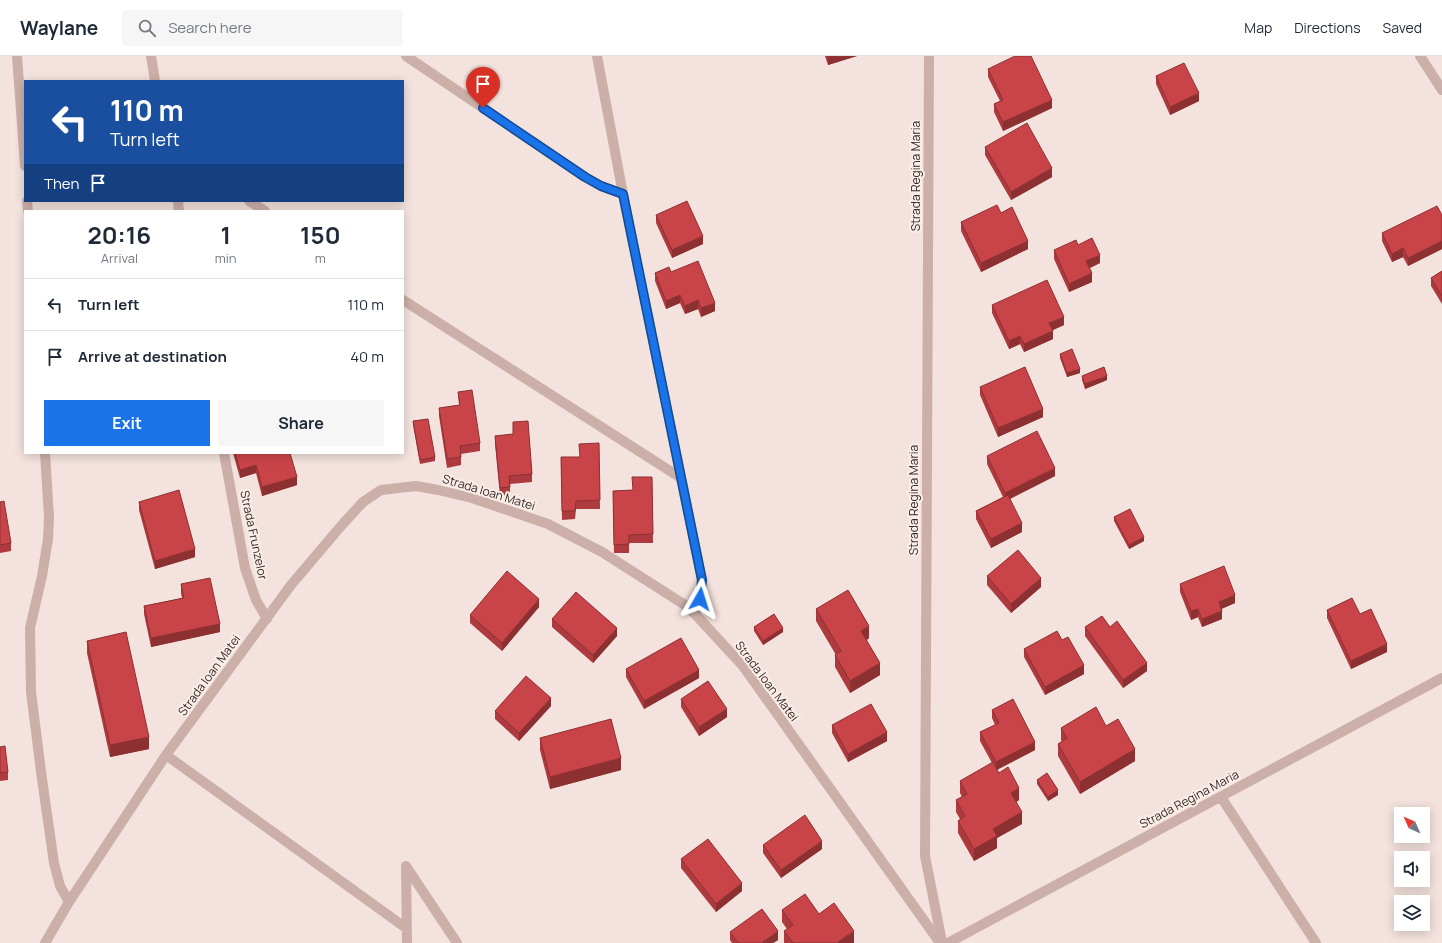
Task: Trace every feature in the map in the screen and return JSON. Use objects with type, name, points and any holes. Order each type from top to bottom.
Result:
[{"type":"street","points":[[17,56],[24,152]]},
{"type":"street","points":[[151,56],[156,80]]},
{"type":"street","points":[[406,56],[585,177],[601,186],[623,194]]},
{"type":"street","points":[[596,56],[702,580],[700,599],[695,614]]},
{"type":"street","name":"Strada Regina Maria","points":[[929,56],[925,856],[941,943]]},
{"type":"street","points":[[1420,56],[1442,90]]},
{"type":"street","points":[[251,202],[263,210]]},
{"type":"street","points":[[404,301],[681,478]]},
{"type":"street","points":[[45,454],[49,517],[48,539],[42,576],[30,628],[31,692],[54,863],[60,886],[69,902]]},
{"type":"street","name":"Strada Frunzelor","points":[[224,454],[245,568],[256,600],[266,619]]},
{"type":"street","name":"Strada Ioan Matei","points":[[46,942],[69,902],[166,755],[296,579],[363,502],[381,490],[416,486],[472,498],[548,524],[602,552],[679,601],[695,614],[743,666],[941,943]]},
{"type":"street","name":"Strada Regina Maria","points":[[948,943],[1442,678]]},
{"type":"street","points":[[166,755],[406,928]]},
{"type":"street","points":[[1222,797],[1316,943]]},
{"type":"street","points":[[406,943],[406,866],[457,943]]},
{"type":"building","points":[[1015,56],[1031,56],[1052,100],[1003,122],[994,104],[1003,100],[988,69]]},
{"type":"building","points":[[1184,63],[1199,93],[1170,107],[1156,76]]},
{"type":"building","points":[[1027,123],[1052,168],[1011,192],[985,147]]},
{"type":"building","points":[[687,201],[703,236],[672,250],[656,215]]},
{"type":"building","points":[[997,205],[1001,213],[1012,207],[1028,241],[981,263],[961,222]]},
{"type":"building","points":[[1437,206],[1442,215],[1442,241],[1408,258],[1403,248],[1392,254],[1382,233]]},
{"type":"building","points":[[1092,238],[1100,255],[1086,261],[1092,273],[1069,284],[1054,250],[1076,240],[1078,245]]},
{"type":"building","points":[[698,261],[715,303],[701,308],[698,300],[685,306],[680,295],[666,301],[655,273],[669,267],[671,272]]},
{"type":"building","points":[[1442,271],[1442,296],[1431,278]]},
{"type":"building","points":[[1047,280],[1064,317],[1049,323],[1053,331],[1024,344],[1020,336],[1009,341],[992,305]]},
{"type":"building","points":[[1072,349],[1080,369],[1067,373],[1060,354]]},
{"type":"building","points":[[1025,367],[1043,409],[998,428],[980,387]]},
{"type":"building","points":[[1104,367],[1107,376],[1085,384],[1082,376]]},
{"type":"building","points":[[472,390],[480,443],[460,446],[461,457],[447,459],[439,408],[460,405],[458,392]]},
{"type":"building","points":[[428,419],[435,457],[420,460],[413,421]]},
{"type":"building","points":[[528,421],[532,474],[509,476],[510,487],[500,488],[495,436],[513,434],[513,422]]},
{"type":"building","points":[[1037,431],[1055,468],[1005,493],[987,456]]},
{"type":"building","points":[[599,443],[600,500],[576,501],[575,511],[562,511],[561,457],[580,457],[579,444]]},
{"type":"building","points":[[235,454],[290,454],[297,477],[262,487],[256,465],[240,470]]},
{"type":"building","points":[[632,477],[652,477],[653,534],[629,535],[629,544],[614,545],[613,491],[633,490]]},
{"type":"building","points":[[179,490],[195,549],[155,561],[139,502]]},
{"type":"building","points":[[1008,495],[1022,523],[991,539],[976,511]]},
{"type":"building","points":[[4,501],[11,543],[0,545],[0,502]]},
{"type":"building","points":[[1130,509],[1144,537],[1129,545],[1114,517]]},
{"type":"building","points":[[1018,550],[1041,578],[1011,604],[987,576]]},
{"type":"building","points":[[1224,566],[1235,595],[1219,602],[1222,611],[1202,619],[1198,609],[1191,611],[1180,584]]},
{"type":"building","points":[[507,571],[539,599],[502,643],[470,615]]},
{"type":"building","points":[[210,578],[220,624],[151,638],[144,606],[184,598],[181,584]]},
{"type":"building","points":[[848,590],[869,626],[861,631],[880,663],[850,681],[835,655],[841,651],[816,609]]},
{"type":"building","points":[[576,592],[617,628],[593,655],[552,619]]},
{"type":"building","points":[[1352,598],[1360,614],[1371,609],[1387,644],[1351,661],[1327,610]]},
{"type":"building","points":[[774,614],[783,628],[763,641],[754,627]]},
{"type":"building","points":[[1102,616],[1110,627],[1117,621],[1147,663],[1123,680],[1085,627]]},
{"type":"building","points":[[1057,631],[1062,640],[1068,637],[1084,665],[1045,687],[1024,649]]},
{"type":"building","points":[[126,632],[149,737],[110,745],[87,641]]},
{"type":"building","points":[[681,638],[699,670],[644,701],[626,669]]},
{"type":"building","points":[[526,676],[551,698],[519,733],[495,711]]},
{"type":"building","points":[[708,681],[727,709],[699,727],[681,699]]},
{"type":"building","points":[[1013,699],[1035,742],[996,762],[980,732],[999,723],[992,710]]},
{"type":"building","points":[[871,704],[887,732],[848,754],[832,725]]},
{"type":"building","points":[[1096,707],[1106,726],[1118,719],[1135,749],[1080,782],[1058,744],[1067,738],[1061,728]]},
{"type":"building","points":[[611,719],[621,758],[550,777],[540,738]]},
{"type":"building","points":[[5,746],[8,772],[0,773],[0,747]]},
{"type":"building","points":[[993,762],[999,773],[1008,767],[1019,788],[1011,793],[1022,812],[993,829],[997,836],[974,849],[958,821],[965,816],[956,800],[967,794],[960,781]]},
{"type":"building","points":[[1047,773],[1058,790],[1048,797],[1037,780]]},
{"type":"building","points":[[805,815],[822,841],[781,870],[763,845]]},
{"type":"building","points":[[708,839],[742,883],[716,904],[681,859]]},
{"type":"building","points":[[805,894],[819,914],[834,903],[854,931],[838,942],[839,943],[793,943],[784,931],[793,925],[782,910]]},
{"type":"building","points":[[762,909],[778,931],[763,942],[764,943],[738,943],[730,932]]},
{"type":"route","points":[[483,108],[585,177],[601,186],[623,194],[702,580],[700,599]]}]
